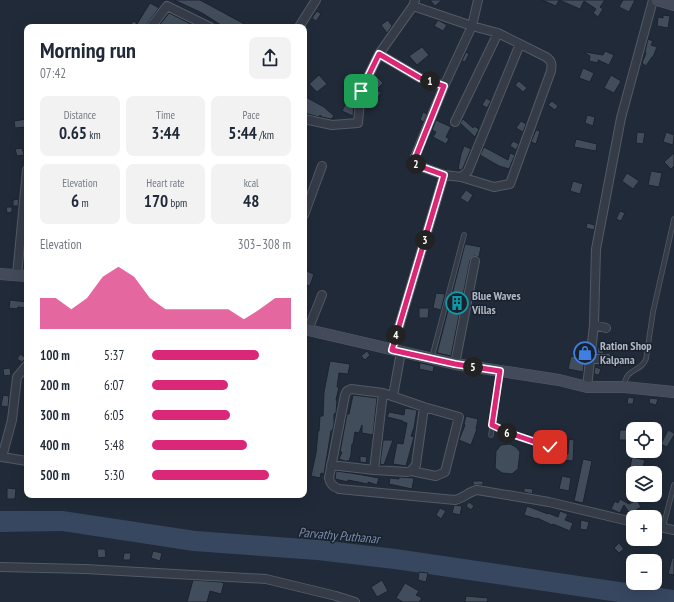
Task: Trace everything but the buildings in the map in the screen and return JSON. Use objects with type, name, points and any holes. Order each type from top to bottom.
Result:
[{"type":"street","points":[[301,24],[316,0]]},
{"type":"street","points":[[307,120],[332,125],[358,123],[361,91],[379,54],[414,3],[472,26],[498,33],[550,60],[552,64],[551,71],[510,184],[494,187],[461,177],[444,175],[419,166],[414,161],[444,86],[472,26],[478,0]]},
{"type":"street","points":[[587,387],[594,325],[596,249],[621,118],[653,0]]},
{"type":"street","points":[[657,0],[674,5]]},
{"type":"street","points":[[153,24],[167,6],[204,24]]},
{"type":"street","points":[[455,122],[498,33]]},
{"type":"street","points":[[461,177],[468,171],[520,44]]},
{"type":"street","points":[[379,54],[420,78],[444,86]]},
{"type":"street","points":[[307,207],[322,166]]},
{"type":"street","points":[[393,396],[396,351],[444,175]]},
{"type":"street","points":[[0,274],[22,276],[24,234]]},
{"type":"street","points":[[455,364],[476,261]]},
{"type":"street","points":[[307,327],[322,295]]},
{"type":"street","points":[[594,325],[606,328]]},
{"type":"street","points":[[307,329],[455,364],[559,380],[587,387],[624,387],[674,392]]},
{"type":"street","points":[[590,359],[607,359]]},
{"type":"street","points":[[24,369],[17,377],[12,420],[2,457],[24,461]]},
{"type":"street","points":[[331,465],[374,470],[411,471],[436,476],[445,472],[459,417],[424,408],[383,393],[351,390],[347,391],[345,395],[331,465],[329,478],[330,483],[334,487],[339,489],[455,500],[462,498],[471,491],[477,490],[549,502],[626,520]]},
{"type":"street","points":[[374,470],[383,393]]},
{"type":"street","points":[[411,471],[416,464],[424,408]]},
{"type":"street","points":[[662,528],[674,530]]},
{"type":"street","points":[[0,567],[85,569],[266,580],[336,596],[355,602]]},
{"type":"lane","points":[[624,387],[625,379],[631,371],[643,366],[646,359],[653,312],[674,219]]},
{"type":"lane","points":[[432,359],[464,235]]},
{"type":"lane","points":[[491,435],[500,371]]},
{"type":"lane","points":[[492,425],[509,433],[550,447],[558,460]]},
{"type":"lane","points":[[662,519],[674,485]]},
{"type":"water","points":[[0,511],[63,511],[196,531],[319,540],[396,549],[626,583],[626,590],[662,590],[662,588],[674,590],[674,602],[618,602],[394,569],[317,560],[193,551],[62,531],[0,532]]},
{"type":"place","name":"Blue Waves Villas","points":[[457,303]]},
{"type":"place","name":"Ration Shop Kalpana","points":[[585,353]]},
{"type":"route","points":[[361,91],[379,54],[420,78],[444,86],[414,161],[419,166],[444,175],[392,350],[455,364],[500,371],[492,425],[509,433],[550,447]]},
{"type":"water label","name":"Parvathy Puthanar","points":[[339,535]]}]
